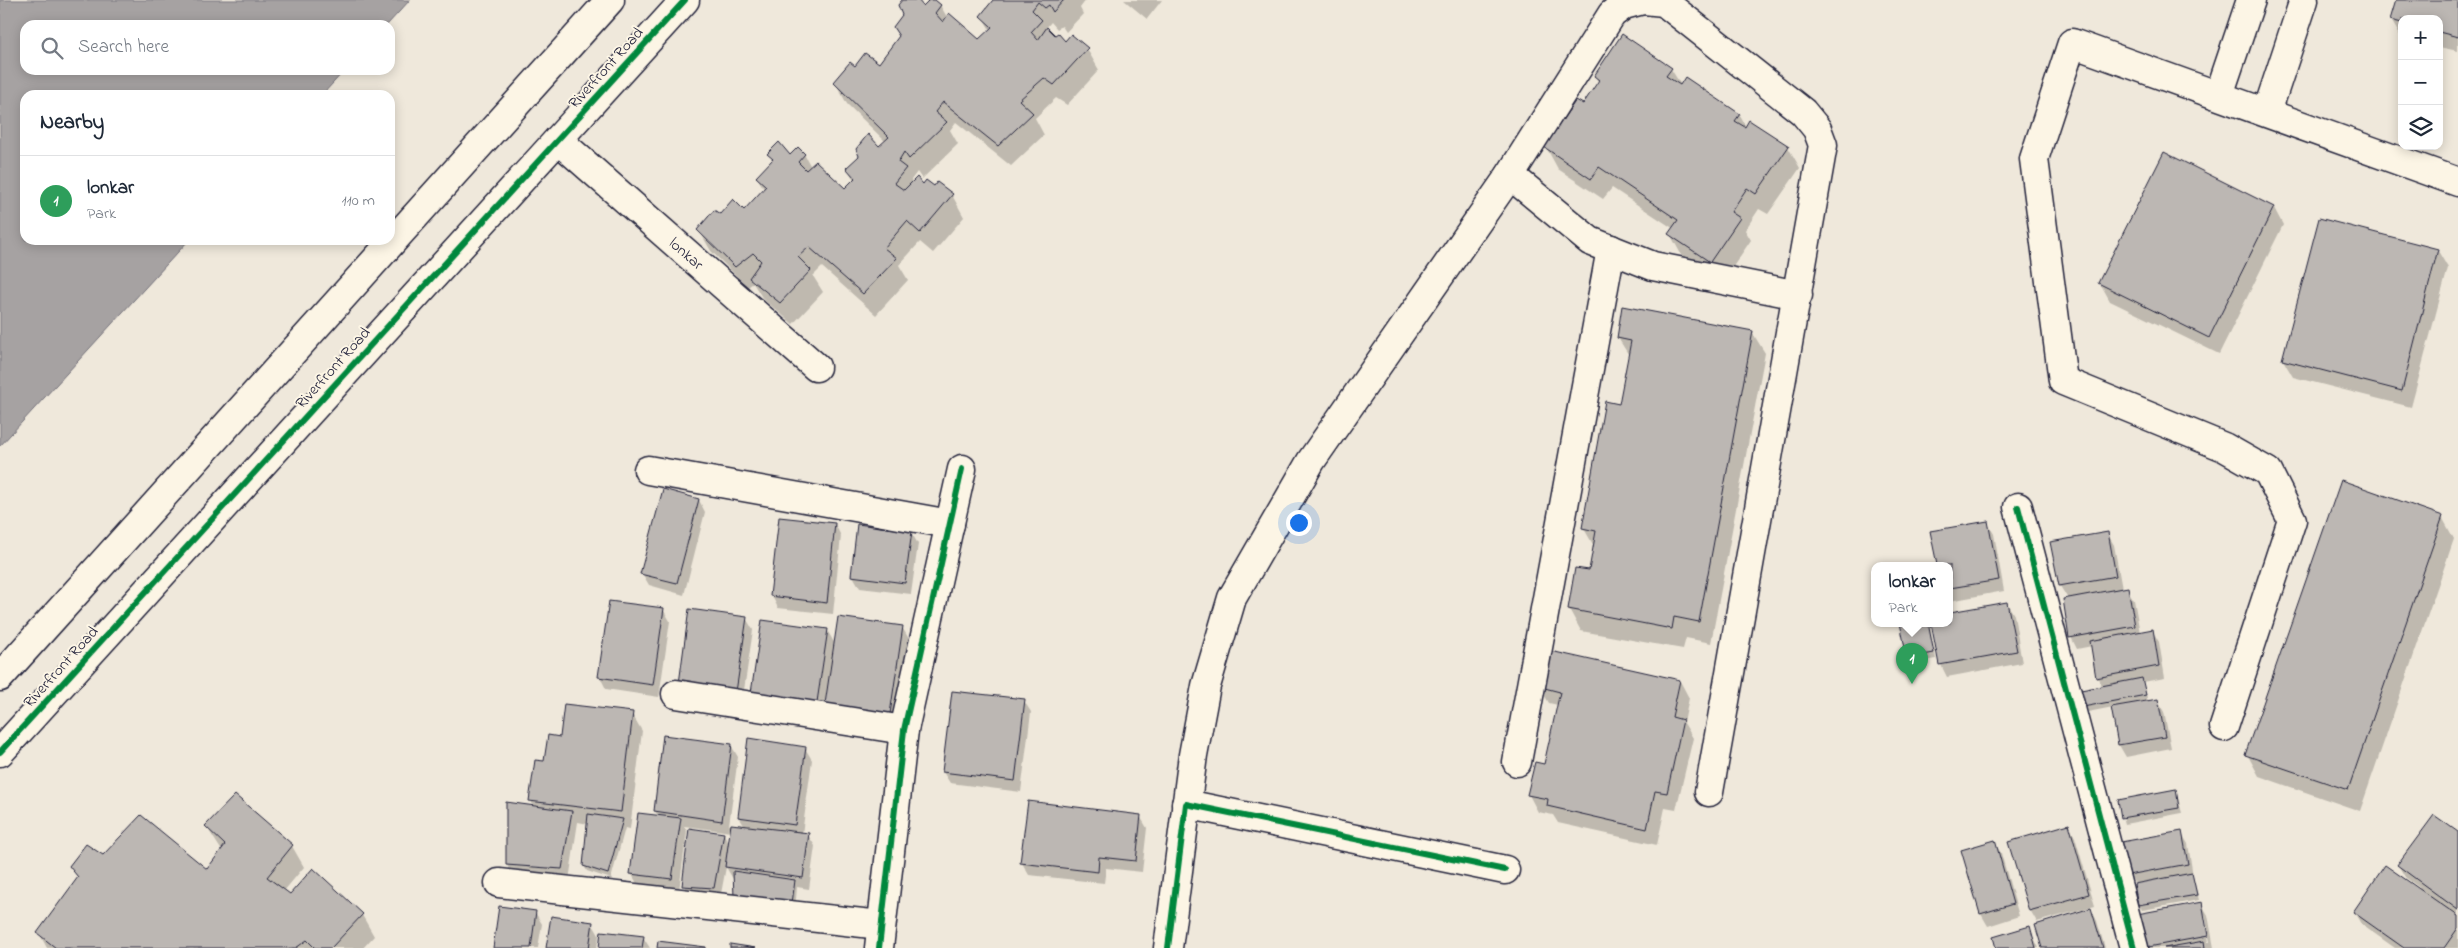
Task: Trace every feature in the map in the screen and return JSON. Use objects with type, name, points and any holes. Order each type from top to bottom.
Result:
[{"type":"street","points":[[395,239],[610,0]]},
{"type":"street","name":"Riverfront Road","points":[[0,752],[685,0]]},
{"type":"street","points":[[1168,948],[1186,804],[1206,686],[1232,598],[1311,461],[1510,175],[1612,14],[1624,5],[1643,0],[1664,2],[1803,112],[1816,128],[1823,145],[1709,792]]},
{"type":"street","points":[[2219,95],[2251,0]]},
{"type":"street","points":[[2267,112],[2304,0]]},
{"type":"street","points":[[2224,727],[2292,520],[2268,472],[2224,447],[2063,381],[2034,159],[2072,43],[2458,182]]},
{"type":"street","name":"lonkar","points":[[558,140],[816,367]]},
{"type":"street","points":[[1510,175],[1590,241],[1653,266],[1798,295]]},
{"type":"street","points":[[0,677],[389,245]]},
{"type":"street","points":[[1517,762],[1610,249]]},
{"type":"street","points":[[499,883],[880,936],[904,730],[962,469]]},
{"type":"street","points":[[648,470],[950,524]]},
{"type":"street","points":[[2018,507],[2134,948]]},
{"type":"street","points":[[676,694],[904,730]]},
{"type":"street","points":[[1186,804],[1504,870]]},
{"type":"shaded area","points":[[0,0],[410,0],[392,20],[20,20],[20,75],[340,75],[327,90],[20,90],[20,245],[184,245],[0,446]]},
{"type":"building","points":[[902,0],[918,0],[923,6],[929,0],[935,0],[941,5],[935,13],[943,22],[949,13],[979,39],[992,27],[980,16],[993,0],[1064,0],[1053,12],[1049,5],[1045,8],[1038,2],[1032,10],[1042,20],[1031,32],[1038,40],[1047,27],[1055,35],[1058,33],[1065,41],[1071,34],[1088,48],[1054,85],[1044,78],[1019,100],[1033,113],[998,146],[943,102],[935,112],[947,122],[909,159],[904,152],[898,162],[906,168],[894,183],[904,190],[917,177],[923,184],[926,180],[934,186],[937,182],[953,194],[920,233],[907,221],[884,248],[897,258],[863,294],[809,247],[798,257],[811,270],[780,303],[749,278],[761,261],[753,253],[735,267],[697,230],[714,210],[720,214],[733,199],[744,210],[766,186],[756,177],[773,159],[767,154],[779,142],[790,155],[798,147],[805,154],[798,162],[806,170],[816,161],[845,188],[855,178],[846,168],[859,156],[856,149],[868,134],[879,146],[889,137],[833,82],[850,62],[855,66],[865,53],[879,63],[899,36],[893,27],[902,15],[898,5]]},
{"type":"building","points":[[2396,0],[2458,0],[2458,37],[2443,33],[2443,15],[2398,15],[2398,22],[2390,20]]},
{"type":"building","points":[[1622,34],[1672,68],[1666,76],[1680,85],[1685,77],[1740,114],[1735,121],[1745,127],[1749,120],[1789,146],[1756,194],[1747,188],[1731,212],[1740,218],[1710,262],[1668,234],[1678,220],[1599,167],[1591,179],[1544,147],[1576,100],[1583,104],[1599,80],[1594,76]]},
{"type":"building","points":[[2164,152],[2274,207],[2209,338],[2098,283]]},
{"type":"building","points":[[2319,218],[2438,249],[2402,391],[2282,360]]},
{"type":"building","points":[[1622,306],[1753,331],[1699,622],[1674,617],[1672,629],[1568,609],[1575,568],[1589,570],[1596,531],[1582,528],[1605,401],[1619,404],[1631,341],[1617,338]]},
{"type":"building","points":[[2341,480],[2443,516],[2348,790],[2245,755]]},
{"type":"building","points":[[663,489],[699,499],[677,583],[640,574]]},
{"type":"building","points":[[779,517],[835,523],[827,603],[770,596]]},
{"type":"building","points":[[1988,521],[1999,580],[1953,588],[1953,562],[1936,562],[1930,531]]},
{"type":"building","points":[[857,524],[912,531],[905,583],[851,576]]},
{"type":"building","points":[[2108,532],[2116,576],[2059,586],[2050,542]]},
{"type":"building","points":[[2128,587],[2135,626],[2069,638],[2063,599]]},
{"type":"building","points":[[609,601],[664,608],[653,685],[598,677]]},
{"type":"building","points":[[2007,602],[2017,651],[1939,665],[1932,627],[1953,627],[1953,611]]},
{"type":"building","points":[[689,609],[747,617],[735,699],[678,691]]},
{"type":"building","points":[[838,617],[903,626],[890,714],[825,704]]},
{"type":"building","points":[[762,620],[828,629],[817,702],[751,693]]},
{"type":"building","points":[[1901,627],[1929,627],[1934,653],[1907,658]]},
{"type":"building","points":[[2153,629],[2159,666],[2096,678],[2090,641]]},
{"type":"building","points":[[1546,650],[1680,680],[1672,717],[1683,720],[1667,793],[1655,791],[1647,829],[1547,806],[1548,799],[1527,795],[1535,762],[1544,764],[1560,692],[1537,686]]},
{"type":"building","points":[[2142,678],[2146,695],[2083,707],[2081,690]]},
{"type":"building","points":[[952,691],[1025,699],[1015,781],[942,772]]},
{"type":"building","points":[[2158,699],[2165,737],[2118,745],[2111,707]]},
{"type":"building","points":[[564,704],[633,712],[621,812],[529,801],[535,760],[544,761],[548,735],[560,737]]},
{"type":"building","points":[[663,735],[732,744],[722,821],[654,811]]},
{"type":"building","points":[[748,738],[806,747],[795,825],[738,817]]},
{"type":"building","points":[[2176,789],[2179,808],[2121,818],[2118,800]]},
{"type":"building","points":[[235,795],[293,845],[267,877],[290,894],[313,868],[363,914],[331,948],[315,948],[307,940],[296,948],[56,948],[37,933],[78,877],[69,866],[86,844],[103,855],[141,815],[207,869],[225,845],[205,826]]},
{"type":"building","points":[[1028,801],[1141,815],[1136,861],[1099,857],[1098,872],[1020,863]]},
{"type":"building","points":[[506,802],[572,811],[562,869],[506,865]]},
{"type":"building","points":[[638,813],[681,818],[672,879],[630,874]]},
{"type":"building","points":[[588,814],[623,819],[608,874],[583,866]]},
{"type":"building","points":[[2434,815],[2458,832],[2458,910],[2397,865]]},
{"type":"building","points":[[731,824],[809,833],[803,878],[725,867]]},
{"type":"building","points":[[2069,824],[2089,894],[2029,911],[2008,842]]},
{"type":"building","points":[[689,828],[724,833],[714,888],[682,886]]},
{"type":"building","points":[[2182,831],[2188,864],[2128,875],[2121,842]]},
{"type":"building","points":[[1995,840],[2013,904],[1980,914],[1961,850]]},
{"type":"building","points":[[2385,865],[2458,916],[2458,928],[2444,948],[2404,948],[2353,912]]},
{"type":"building","points":[[733,871],[795,880],[792,904],[734,897]]},
{"type":"building","points":[[2192,873],[2197,895],[2138,905],[2134,884]]},
{"type":"building","points":[[2202,902],[2208,936],[2143,948],[2137,914]]},
{"type":"building","points":[[499,906],[536,911],[531,948],[493,948]]},
{"type":"building","points":[[2091,908],[2103,948],[2042,948],[2035,925]]},
{"type":"building","points":[[551,916],[593,922],[589,948],[546,948]]},
{"type":"building","points":[[2030,926],[2036,948],[1996,948],[1993,937]]},
{"type":"building","points":[[601,931],[644,936],[642,948],[599,948]]},
{"type":"building","points":[[658,941],[706,947],[706,948],[657,948]]},
{"type":"building","points":[[2204,941],[2205,948],[2164,948]]},
{"type":"building","points":[[730,944],[756,948],[730,948]]},
{"type":"cycle path","points":[[0,752],[685,0]]},
{"type":"cycle path","points":[[879,948],[904,730],[962,469]]},
{"type":"cycle path","points":[[2018,507],[2134,948]]},
{"type":"cycle path","points":[[1168,948],[1186,804],[1505,870]]},
{"type":"place","name":"lonkar","points":[[1912,684]]}]
